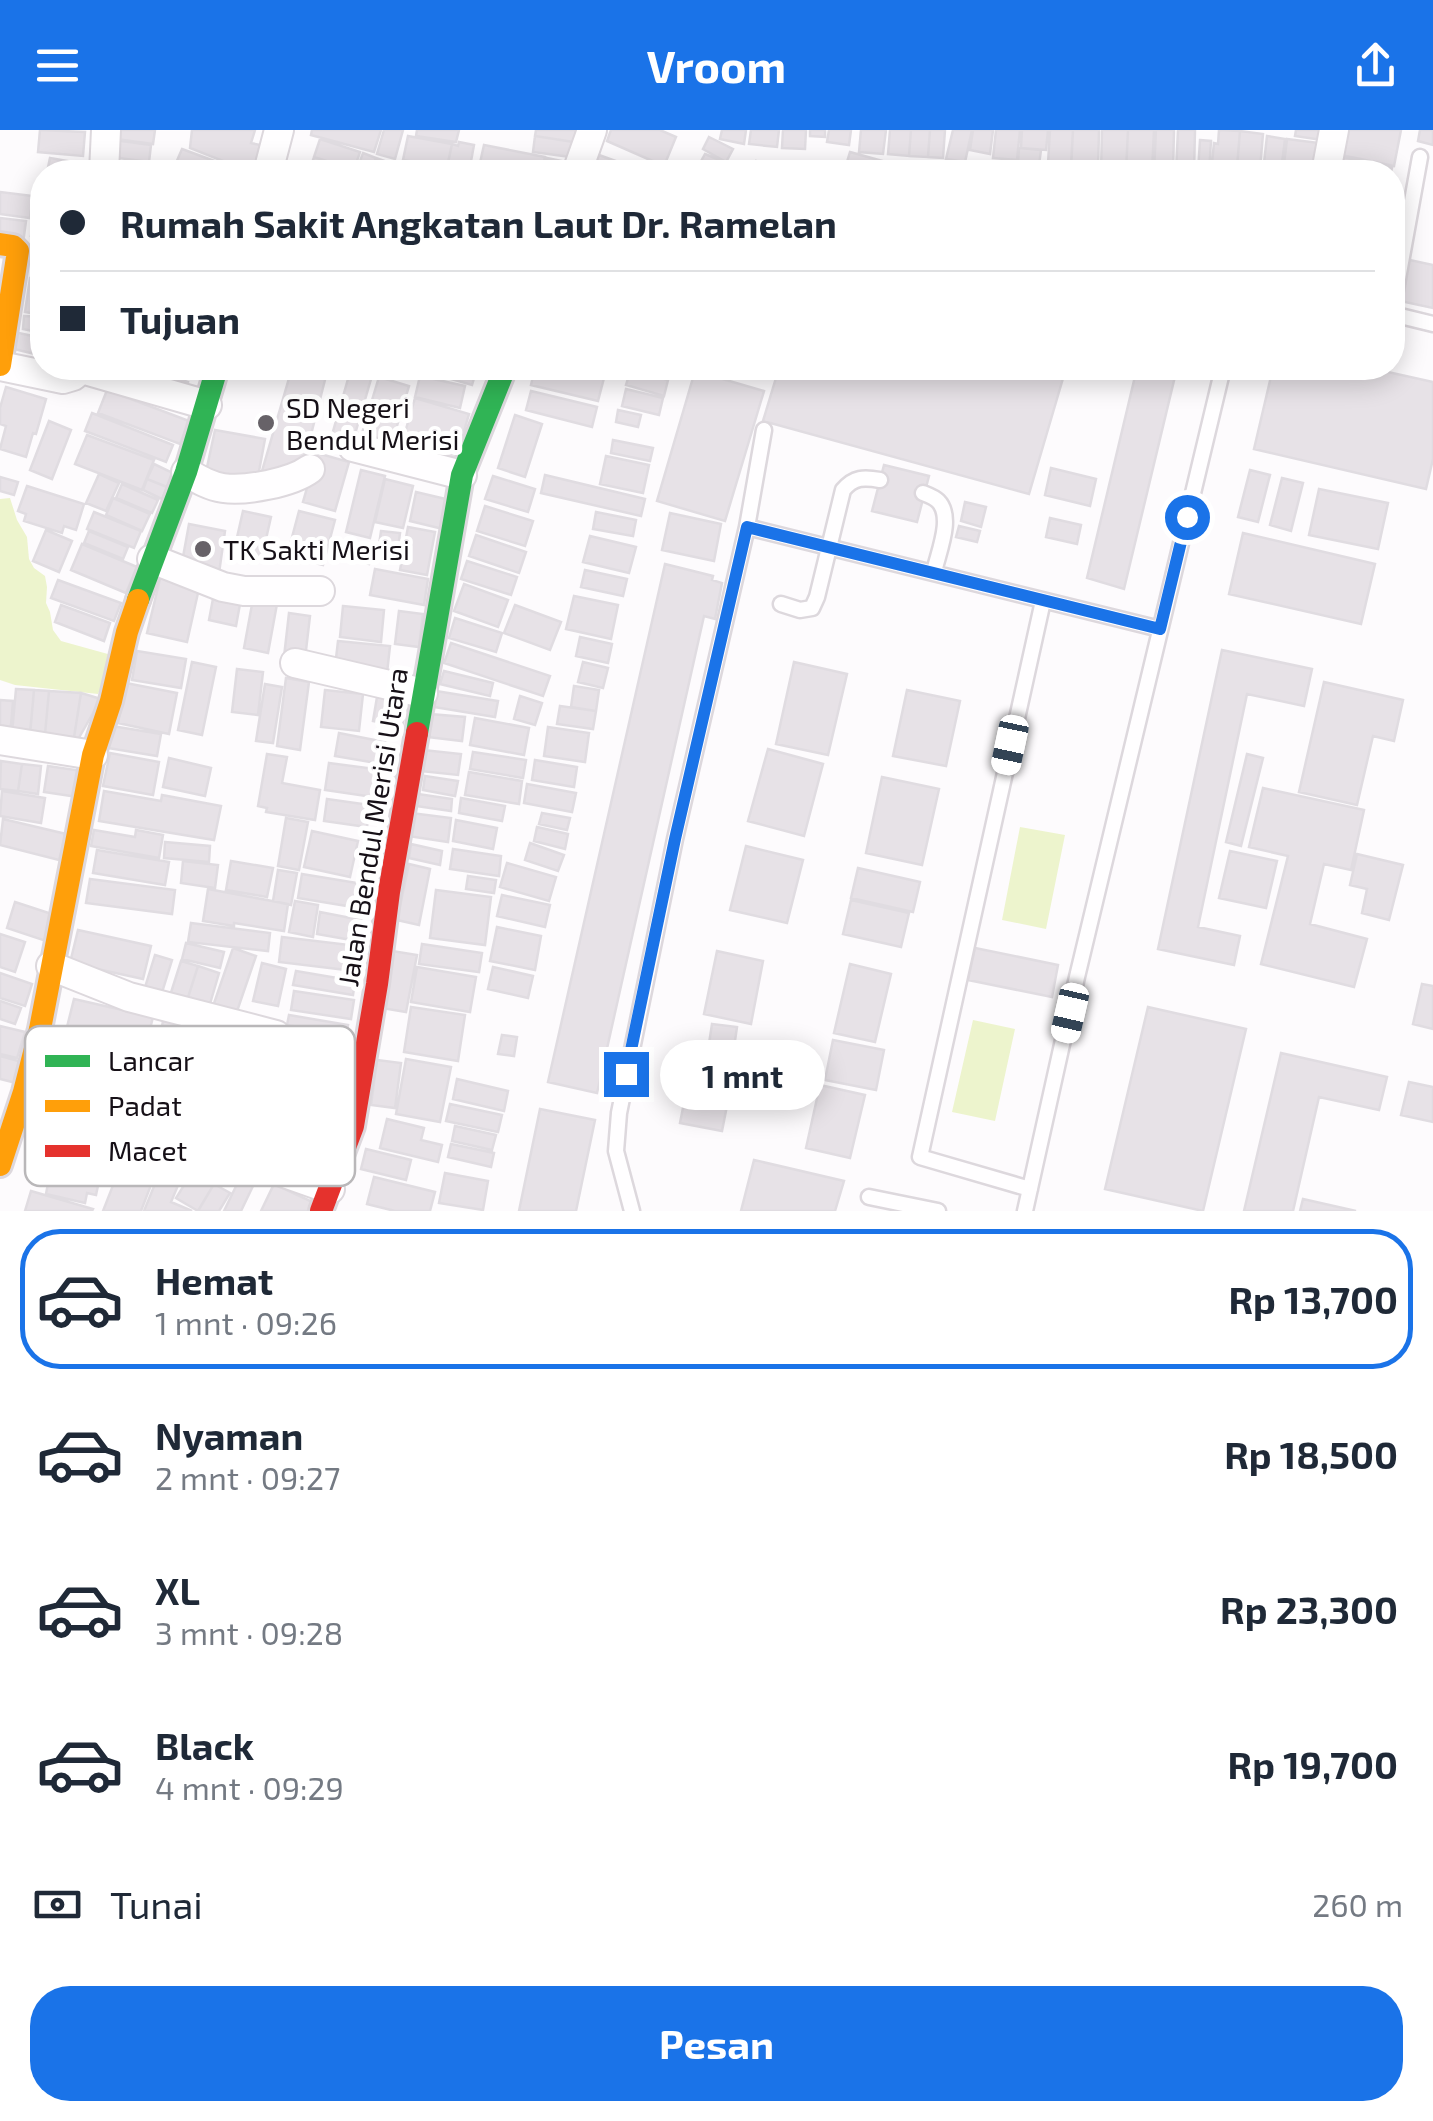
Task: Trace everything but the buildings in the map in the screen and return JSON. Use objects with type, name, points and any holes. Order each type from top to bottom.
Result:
[{"type":"street","points":[[105,160],[106,130]]},
{"type":"street","points":[[271,160],[279,130]]},
{"type":"street","points":[[582,160],[592,130]]},
{"type":"street","points":[[1328,160],[1334,130]]},
{"type":"street","points":[[0,244],[16,247],[18,254],[0,365],[30,368]]},
{"type":"street","points":[[107,380],[207,405]]},
{"type":"street","points":[[41,1026],[93,755],[111,702],[127,632],[186,472],[214,380]]},
{"type":"street","name":"Jalan Bendul Merisi Utara","points":[[355,1111],[462,475],[500,380]]},
{"type":"street","points":[[353,447],[462,475]]},
{"type":"street","points":[[186,472],[226,488],[280,483],[310,470]]},
{"type":"street","points":[[152,559],[244,591],[320,591]]},
{"type":"street","points":[[295,662],[423,693]]},
{"type":"street","points":[[0,740],[93,755]]},
{"type":"street","points":[[51,966],[129,997],[241,1026]]},
{"type":"street","points":[[0,1166],[18,1090]]},
{"type":"street","points":[[297,1186],[326,1200]]},
{"type":"lane","points":[[1405,241],[1420,157]]},
{"type":"lane","points":[[1405,316],[1433,324]]},
{"type":"lane","points":[[1025,1211],[1220,380]]},
{"type":"lane","points":[[632,1211],[616,1151],[618,1113],[675,839],[747,527],[764,430]]},
{"type":"lane","points":[[781,604],[800,610],[812,608],[843,490],[857,478],[880,480]]},
{"type":"lane","points":[[923,493],[938,500],[945,522],[934,572]]},
{"type":"lane","points":[[747,527],[1160,629]]},
{"type":"lane","points":[[1030,1189],[920,1157],[1042,601]]},
{"type":"lane","points":[[869,1197],[938,1211]]},
{"type":"green space","points":[[10,498],[27,537],[29,559],[45,576],[53,630],[61,641],[115,656],[98,694],[0,680],[0,499]]},
{"type":"green space","points":[[1020,827],[1065,835],[1046,929],[1002,920]]},
{"type":"green space","points":[[973,1020],[1015,1029],[995,1121],[952,1112]]},
{"type":"traffic: fast","points":[[138,600],[186,472],[213,380]]},
{"type":"traffic: fast","points":[[417,733],[462,475],[500,380]]},
{"type":"traffic: slow","points":[[0,244],[18,251],[0,365]]},
{"type":"traffic: slow","points":[[41,1026],[93,755],[138,600]]},
{"type":"traffic: slow","points":[[0,1165],[25,1088]]},
{"type":"traffic: jam","points":[[355,1114],[417,733]]},
{"type":"traffic: jam","points":[[321,1211],[330,1186]]},
{"type":"place","name":"SD Negeri Bendul Merisi","points":[[266,423]]},
{"type":"place","name":"TK Sakti Merisi","points":[[203,549]]},
{"type":"route","points":[[626,1074],[747,527],[1160,629],[1187,517]]}]
